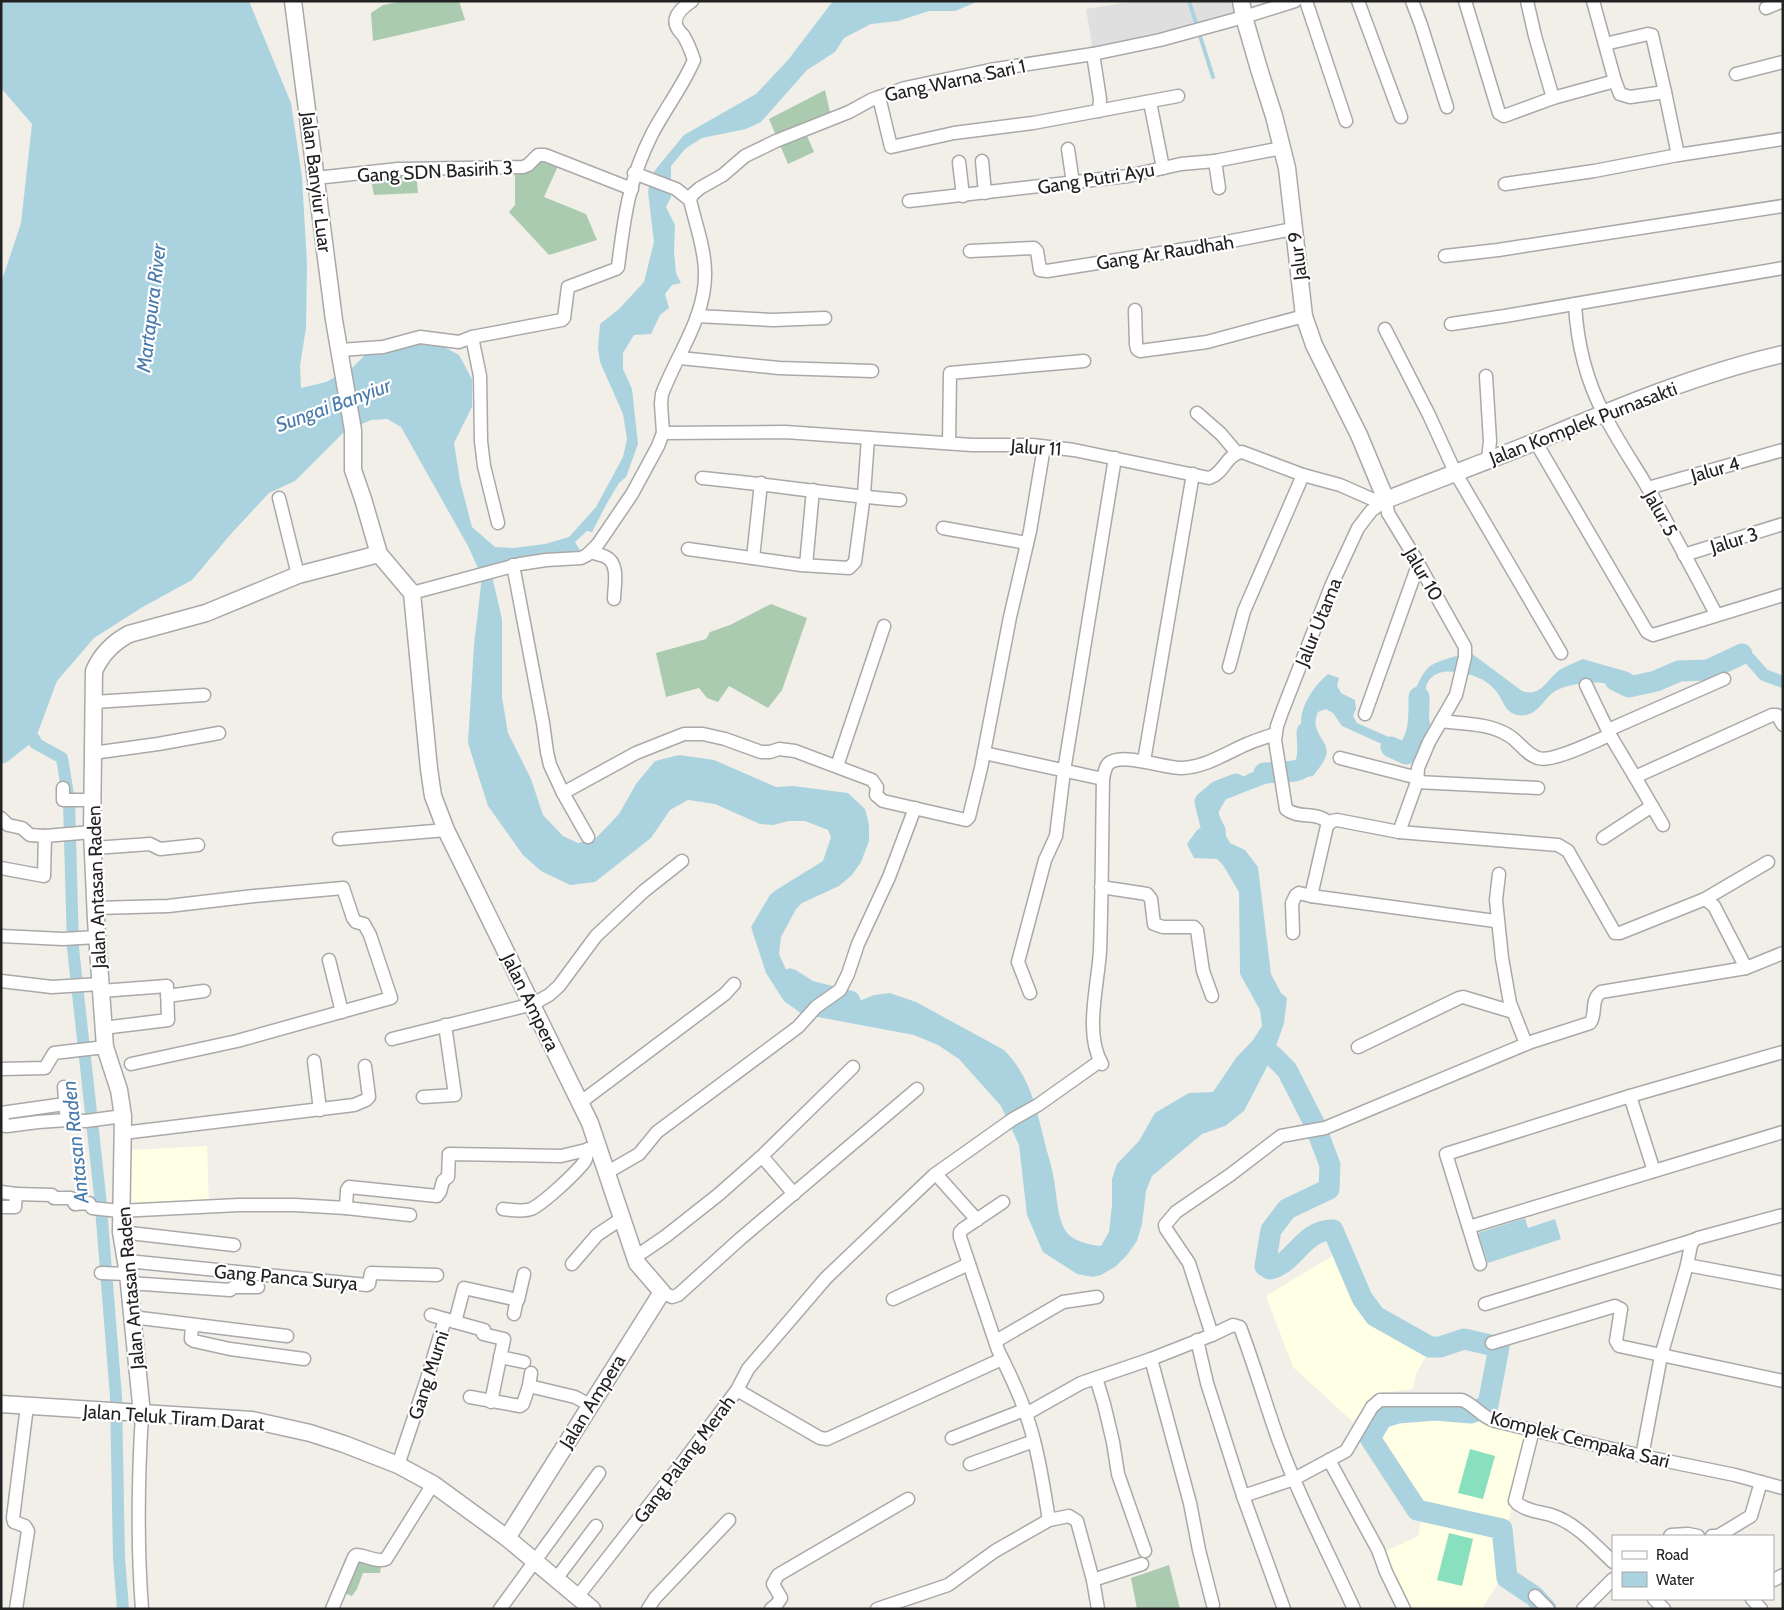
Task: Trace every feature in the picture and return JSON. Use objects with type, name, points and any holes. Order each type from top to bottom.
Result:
[{"type":"street","name":"Jalan Banyiur Luar","points":[[293,1],[334,320],[353,430],[353,470],[379,554]]},
{"type":"street","points":[[341,356],[420,337],[460,342],[472,337],[563,320],[568,287],[613,271],[618,267],[626,207],[636,174],[654,129],[688,74],[694,60],[690,47],[677,28],[676,23],[676,17],[681,10],[692,1]]},
{"type":"street","name":"Gang Warna Sari 1","points":[[690,200],[692,195],[700,188],[723,175],[746,156],[800,131],[849,112],[879,97],[905,88],[990,70],[1093,54],[1160,40],[1198,30],[1242,9],[1295,1]]},
{"type":"street","points":[[1306,1],[1346,121]]},
{"type":"street","points":[[1358,1],[1401,117]]},
{"type":"street","points":[[1412,1],[1447,108]]},
{"type":"street","points":[[1464,1],[1499,113],[1504,116],[1553,98],[1615,81]]},
{"type":"street","points":[[1527,1],[1553,98]]},
{"type":"street","points":[[1593,1],[1620,94],[1626,97],[1665,92]]},
{"type":"street","points":[[1766,8],[1783,2]]},
{"type":"street","name":"Jalur 9","points":[[1242,9],[1274,116],[1287,168],[1304,316],[1314,345],[1360,435],[1386,500]]},
{"type":"street","points":[[1605,44],[1648,34],[1652,36],[1678,154]]},
{"type":"street","points":[[1093,54],[1100,99],[1099,111]]},
{"type":"street","points":[[1736,74],[1783,62]]},
{"type":"street","points":[[879,97],[891,147],[954,133],[1033,123],[1178,96]]},
{"type":"street","points":[[1150,102],[1163,168]]},
{"type":"street","points":[[1505,184],[1594,171],[1678,154],[1783,139]]},
{"type":"street","name":"Gang Putri Ayu","points":[[909,201],[1128,176],[1182,164],[1215,161],[1282,148]]},
{"type":"street","points":[[1068,149],[1073,183]]},
{"type":"street","name":"Gang SDN Basirih 3","points":[[316,178],[398,169],[523,166],[528,165],[538,154],[545,155],[632,189]]},
{"type":"street","points":[[982,161],[985,193]]},
{"type":"street","points":[[1215,161],[1220,188]]},
{"type":"street","points":[[959,162],[963,196]]},
{"type":"street","points":[[379,554],[412,593],[508,567],[546,560],[580,558],[591,552],[598,544],[632,494],[663,433],[662,394],[680,358],[697,316],[705,286],[705,270],[690,200],[676,189],[636,174]]},
{"type":"street","points":[[1445,256],[1783,206]]},
{"type":"street","name":"Gang Ar Raudhah","points":[[970,251],[1034,248],[1037,251],[1039,267],[1042,271],[1052,271],[1211,245],[1293,229]]},
{"type":"street","points":[[1451,324],[1783,268]]},
{"type":"street","name":"Jalur 5","points":[[1575,304],[1576,327],[1581,351],[1590,381],[1603,413],[1648,488],[1716,614]]},
{"type":"street","points":[[1135,310],[1136,344],[1137,350],[1140,351],[1207,342],[1304,316]]},
{"type":"street","points":[[697,316],[773,320],[825,318]]},
{"type":"street","points":[[1385,329],[1429,415],[1455,472],[1561,653]]},
{"type":"street","points":[[472,337],[480,376],[481,441],[484,466],[498,523]]},
{"type":"street","name":"Jalan Komplek Purnasakti","points":[[1386,500],[1535,442],[1643,397],[1755,361],[1783,354]]},
{"type":"street","points":[[680,358],[779,368],[872,371]]},
{"type":"street","points":[[949,443],[950,373],[1084,361]]},
{"type":"street","points":[[1486,376],[1490,441],[1488,459]]},
{"type":"street","points":[[1197,413],[1220,434],[1236,453],[1248,454],[1374,500],[1386,500]]},
{"type":"street","name":"Jalur 11","points":[[663,433],[785,432],[1044,447],[1074,450],[1209,478],[1214,476],[1236,453]]},
{"type":"street","points":[[688,549],[846,569],[855,562],[864,497],[868,438]]},
{"type":"street","points":[[1535,442],[1647,632],[1653,635],[1783,594]]},
{"type":"street","points":[[563,794],[636,753],[684,734],[703,734],[725,739],[761,752],[770,752],[778,749],[795,751],[872,780],[877,784],[876,796],[883,801],[966,820],[969,817],[984,753],[1010,617],[1027,543],[1044,447]]},
{"type":"street","name":"Jalur 4","points":[[1648,488],[1783,450]]},
{"type":"street","points":[[1030,993],[1018,962],[1045,860],[1056,836],[1064,771],[1115,458]]},
{"type":"street","points":[[1144,761],[1193,474]]},
{"type":"street","points":[[1229,667],[1244,611],[1303,475]]},
{"type":"street","points":[[702,478],[761,483],[900,500]]},
{"type":"street","points":[[753,558],[761,483]]},
{"type":"street","points":[[806,565],[813,490]]},
{"type":"street","points":[[279,498],[298,575]]},
{"type":"street","name":"Jalur 10","points":[[1386,500],[1388,513],[1465,646],[1462,671],[1456,695],[1441,721]]},
{"type":"street","name":"Jalur Utama","points":[[1329,823],[1317,815],[1297,814],[1286,809],[1275,734],[1332,584],[1358,528],[1371,511],[1386,500]]},
{"type":"street","name":"Jalur 3","points":[[1684,555],[1783,524]]},
{"type":"street","points":[[943,528],[1027,543]]},
{"type":"street","points":[[591,552],[608,558],[613,564],[615,576],[614,599]]},
{"type":"street","name":"Jalan Antasan Raden","points":[[142,1414],[121,1232],[123,1133],[119,1090],[114,1066],[104,1047],[96,937],[91,800],[94,671],[106,652],[120,639],[129,634],[206,613],[298,575],[379,554]]},
{"type":"street","points":[[1365,714],[1418,565]]},
{"type":"street","points":[[508,567],[544,723],[547,752],[563,794],[588,837]]},
{"type":"street","name":"Jalan Ampera","points":[[412,593],[433,796],[446,830],[581,1102],[594,1148],[606,1173],[636,1263],[662,1292],[507,1538]]},
{"type":"street","points":[[836,766],[884,626]]},
{"type":"street","points":[[1399,832],[1417,780],[1418,768],[1429,742],[1441,721],[1493,728],[1510,736],[1526,752],[1539,759],[1562,755],[1724,679]]},
{"type":"street","points":[[1586,685],[1609,733],[1663,824]]},
{"type":"street","points":[[94,702],[204,695]]},
{"type":"street","points":[[1635,777],[1772,715],[1776,715],[1783,724]]},
{"type":"street","points":[[93,753],[219,733]]},
{"type":"street","points":[[737,1390],[748,1368],[826,1278],[936,1174],[1013,1119],[1038,1105],[1101,1063],[1095,1046],[1094,1014],[1098,973],[1103,779],[1106,766],[1116,760],[1144,761],[1172,768],[1197,766],[1208,763],[1248,743],[1275,734]]},
{"type":"street","points":[[984,753],[1103,779]]},
{"type":"street","points":[[1340,758],[1417,780],[1538,788]]},
{"type":"street","points":[[63,794],[91,800]]},
{"type":"street","points":[[1603,838],[1652,806]]},
{"type":"street","points":[[606,1173],[639,1154],[658,1132],[798,1027],[816,1007],[840,990],[848,974],[858,944],[889,877],[915,808]]},
{"type":"street","points":[[1,818],[8,825],[23,828],[30,836],[92,837],[150,844],[160,849],[198,845]]},
{"type":"street","points":[[1311,896],[1325,832],[1329,823],[1337,820],[1399,832],[1558,845],[1568,851],[1615,932],[1620,933],[1705,899],[1768,862]]},
{"type":"street","points":[[339,839],[446,830]]},
{"type":"street","points":[[1,868],[44,876],[47,836]]},
{"type":"street","points":[[392,1039],[532,1004],[549,995],[559,986],[596,936],[644,891],[682,860]]},
{"type":"street","points":[[1499,874],[1496,900],[1502,958],[1510,1003],[1526,1044]]},
{"type":"street","points":[[96,908],[168,906],[343,888],[356,922],[364,924],[370,935],[392,998],[237,1041],[130,1064]]},
{"type":"street","points":[[1101,888],[1147,894],[1151,899],[1154,924],[1163,927],[1194,927],[1197,930],[1203,971],[1212,996]]},
{"type":"street","points":[[1293,934],[1292,903],[1298,894],[1495,921]]},
{"type":"street","points":[[1705,899],[1714,906],[1746,968]]},
{"type":"street","points":[[1,936],[63,939],[96,937]]},
{"type":"street","points":[[1212,1335],[1189,1262],[1166,1229],[1166,1221],[1176,1212],[1230,1176],[1281,1136],[1325,1128],[1526,1044],[1590,1024],[1593,1019],[1594,1000],[1600,992],[1746,968],[1783,953]]},
{"type":"street","points":[[329,960],[342,1012]]},
{"type":"street","points":[[1,981],[35,986],[167,986],[168,1020],[103,1028]]},
{"type":"street","points":[[581,1102],[726,994],[734,984]]},
{"type":"street","points":[[167,996],[204,991]]},
{"type":"street","points":[[1358,1047],[1463,997],[1513,1012]]},
{"type":"street","points":[[423,1097],[455,1094],[445,1025]]},
{"type":"street","points":[[1,1069],[45,1068],[54,1053],[104,1047]]},
{"type":"street","points":[[1480,1264],[1446,1154],[1630,1096],[1783,1052]]},
{"type":"street","points":[[314,1061],[320,1110]]},
{"type":"street","points":[[123,1133],[354,1105],[368,1099],[365,1066]]},
{"type":"street","points":[[634,1258],[666,1236],[718,1195],[760,1158],[853,1066]]},
{"type":"street","points":[[64,1087],[67,1120]]},
{"type":"street","points":[[662,1292],[672,1297],[678,1295],[740,1239],[917,1089]]},
{"type":"street","points":[[1630,1096],[1654,1171]]},
{"type":"street","points":[[65,1104],[2,1113],[3,1122],[5,1126],[121,1117]]},
{"type":"street","points":[[1468,1227],[1783,1132]]},
{"type":"street","points":[[346,1208],[347,1190],[349,1187],[437,1196],[440,1194],[443,1181],[448,1177],[449,1154],[560,1156],[594,1148]]},
{"type":"street","points":[[503,1209],[527,1210],[534,1208],[581,1165],[594,1148]]},
{"type":"street","points":[[760,1158],[766,1161],[794,1194]]},
{"type":"street","points":[[936,1174],[977,1220]]},
{"type":"street","points":[[1,1192],[71,1198],[75,1204],[89,1202],[92,1207],[120,1211],[273,1204],[346,1208],[410,1215]]},
{"type":"street","points":[[1,1208],[14,1207],[16,1194]]},
{"type":"street","points":[[1003,1202],[960,1232],[961,1242],[1002,1359],[1025,1412],[1034,1441],[1049,1520]]},
{"type":"street","points":[[1485,1304],[1694,1240],[1783,1215]]},
{"type":"street","points":[[572,1264],[597,1235],[622,1219]]},
{"type":"street","points":[[121,1232],[234,1245]]},
{"type":"street","points":[[1642,1456],[1662,1356],[1691,1245],[1694,1240]]},
{"type":"street","points":[[892,1299],[969,1264]]},
{"type":"street","points":[[1687,1264],[1783,1283]]},
{"type":"street","points":[[102,1273],[126,1273],[230,1290],[234,1287],[258,1287]]},
{"type":"street","name":"Gang Panca Surya","points":[[126,1273],[367,1285],[370,1283],[371,1273],[438,1274]]},
{"type":"street","points":[[514,1314],[524,1274]]},
{"type":"street","name":"Gang Murni","points":[[398,1465],[426,1382],[464,1288],[518,1299]]},
{"type":"street","points":[[996,1341],[1063,1302],[1097,1296]]},
{"type":"street","points":[[1492,1343],[1615,1306],[1621,1310],[1616,1341],[1619,1346],[1783,1381]]},
{"type":"street","points":[[430,1315],[484,1330],[483,1334],[504,1339],[491,1402]]},
{"type":"street","points":[[132,1317],[287,1336]]},
{"type":"street","points":[[192,1324],[191,1339],[194,1341],[230,1349],[304,1359]]},
{"type":"street","points":[[952,1438],[1025,1412],[1081,1383],[1151,1359],[1233,1325],[1240,1327],[1255,1366],[1278,1439],[1294,1479],[1310,1518],[1354,1609]]},
{"type":"street","points":[[1197,1340],[1207,1383],[1243,1496],[1284,1609]]},
{"type":"street","points":[[470,1397],[522,1406],[529,1386],[527,1368],[500,1357]]},
{"type":"street","name":"Gang Palang Merah","points":[[583,1604],[682,1463],[737,1390],[823,1439],[830,1438],[1002,1359]]},
{"type":"street","points":[[1151,1359],[1190,1503],[1199,1550],[1213,1605]]},
{"type":"street","points":[[1096,1378],[1113,1442],[1118,1474],[1145,1551]]},
{"type":"street","points":[[529,1386],[575,1398],[590,1405]]},
{"type":"street","name":"Komplek Cempaka Sari","points":[[1243,1496],[1294,1479],[1346,1452],[1372,1406],[1380,1400],[1462,1400],[1485,1418],[1783,1488]]},
{"type":"street","name":"Jalan Teluk Tiram Darat","points":[[1,1404],[252,1420],[310,1433],[398,1465],[433,1484],[536,1561],[583,1604]]},
{"type":"street","points":[[16,1609],[28,1531],[25,1526],[14,1522],[13,1518],[27,1406]]},
{"type":"street","points":[[142,1414],[138,1489],[139,1572],[142,1609]]},
{"type":"street","points":[[1533,1430],[1515,1501],[1520,1506],[1554,1516],[1577,1528],[1612,1561]]},
{"type":"street","points":[[970,1464],[1034,1441]]},
{"type":"street","points":[[1329,1460],[1378,1550],[1404,1609]]},
{"type":"street","points":[[500,1609],[599,1473]]},
{"type":"street","points":[[1720,1535],[1751,1516],[1761,1482]]},
{"type":"street","points":[[332,1609],[351,1561],[356,1555],[380,1561],[386,1559],[433,1484]]},
{"type":"street","points":[[771,1609],[781,1598],[773,1584],[778,1576],[908,1498]]},
{"type":"street","points":[[877,1609],[948,1585],[995,1551],[1049,1520],[1069,1516],[1076,1521],[1098,1609]]},
{"type":"street","points":[[648,1609],[655,1598],[729,1520]]},
{"type":"street","points":[[556,1579],[596,1526]]},
{"type":"street","points":[[1672,1535],[1693,1535]]},
{"type":"street","points":[[1092,1580],[1142,1564]]},
{"type":"street","points":[[1583,1609],[1612,1580]]},
{"type":"street","points":[[1535,1596],[1548,1609]]},
{"type":"street","points":[[1655,1600],[1664,1609]]},
{"type":"shaded area","points":[[403,1],[459,1],[465,20],[373,41],[371,13],[383,5]]},
{"type":"shaded area","points":[[1137,1],[1237,1],[1241,13],[1188,35],[1093,51],[1086,9]]},
{"type":"shaded area","points":[[825,90],[830,112],[802,124],[814,152],[788,164],[769,119]]},
{"type":"shaded area","points":[[539,159],[558,166],[544,197],[586,214],[597,240],[549,255],[509,212],[515,205],[515,172],[531,171]]},
{"type":"shaded area","points":[[416,173],[418,193],[374,195],[370,175]]},
{"type":"shaded area","points":[[771,604],[807,618],[782,690],[768,708],[729,686],[718,702],[707,698],[699,688],[666,697],[656,653],[706,639],[710,632],[730,625]]},
{"type":"shaded area","points":[[207,1146],[209,1206],[132,1210],[130,1150]]},
{"type":"shaded area","points":[[1337,1253],[1372,1318],[1430,1349],[1416,1374],[1413,1389],[1374,1394],[1353,1422],[1293,1367],[1266,1296]]},
{"type":"shaded area","points":[[1443,1414],[1526,1434],[1504,1545],[1504,1574],[1482,1609],[1407,1609],[1380,1554],[1418,1536],[1422,1516],[1379,1439],[1389,1419]]},
{"type":"shaded area","points":[[357,1558],[381,1566],[380,1573],[363,1573],[352,1596],[344,1593]]},
{"type":"shaded area","points":[[1169,1565],[1180,1609],[1137,1609],[1131,1578]]},
{"type":"green space","points":[[1470,1449],[1495,1456],[1483,1499],[1458,1493]]},
{"type":"green space","points":[[1449,1533],[1473,1539],[1462,1586],[1437,1580]]},
{"type":"water","points":[[1,1],[249,1],[291,103],[302,177],[307,264],[306,328],[300,366],[301,388],[326,382],[353,367],[367,353],[418,342],[435,342],[459,355],[472,379],[472,407],[454,443],[460,481],[472,527],[495,547],[514,548],[545,544],[569,537],[596,507],[623,457],[627,439],[623,414],[600,362],[598,348],[600,324],[619,309],[644,282],[654,242],[648,192],[651,176],[684,135],[756,94],[788,60],[833,1],[979,1],[955,11],[929,11],[898,21],[871,24],[844,38],[835,52],[807,70],[761,122],[746,129],[702,138],[685,149],[671,166],[671,197],[666,207],[675,225],[674,251],[676,273],[681,283],[672,285],[665,294],[669,308],[660,315],[651,334],[634,335],[623,353],[623,369],[632,389],[638,444],[626,477],[619,483],[592,532],[587,531],[575,542],[583,555],[492,576],[502,619],[502,697],[508,733],[531,779],[543,815],[563,836],[578,843],[596,838],[619,814],[636,784],[655,761],[679,755],[714,760],[776,787],[793,786],[848,793],[865,809],[869,825],[869,841],[861,862],[852,875],[839,886],[802,903],[796,909],[781,937],[779,954],[789,976],[802,986],[824,997],[859,1001],[874,995],[890,993],[916,1002],[1004,1050],[1020,1070],[1034,1103],[1052,1170],[1062,1223],[1069,1235],[1080,1241],[1101,1246],[1109,1232],[1112,1179],[1117,1164],[1139,1141],[1155,1113],[1189,1093],[1213,1092],[1236,1058],[1253,1040],[1262,1026],[1260,1010],[1240,974],[1239,892],[1223,865],[1217,859],[1194,858],[1187,844],[1197,830],[1204,826],[1206,803],[1216,790],[1275,761],[1283,761],[1295,772],[1303,771],[1307,757],[1301,720],[1302,713],[1309,697],[1328,674],[1339,678],[1337,686],[1341,693],[1355,700],[1356,709],[1353,716],[1357,723],[1407,745],[1414,744],[1417,738],[1419,727],[1411,699],[1419,682],[1432,665],[1461,655],[1471,653],[1522,691],[1535,692],[1561,669],[1583,659],[1628,672],[1635,676],[1642,687],[1627,690],[1611,684],[1592,682],[1565,687],[1552,693],[1530,714],[1517,715],[1509,711],[1496,691],[1483,680],[1473,675],[1462,673],[1440,673],[1431,678],[1425,690],[1431,730],[1427,745],[1420,757],[1415,759],[1342,726],[1333,713],[1326,709],[1318,712],[1316,726],[1327,750],[1326,756],[1313,776],[1268,783],[1226,799],[1218,813],[1225,827],[1226,836],[1230,843],[1245,850],[1258,867],[1271,974],[1281,993],[1287,998],[1284,1023],[1273,1055],[1244,1111],[1225,1126],[1202,1134],[1152,1176],[1146,1191],[1142,1224],[1137,1241],[1127,1255],[1115,1267],[1101,1275],[1093,1277],[1077,1274],[1043,1252],[1027,1215],[1019,1145],[1001,1106],[959,1059],[938,1045],[914,1035],[802,1014],[784,1001],[766,973],[751,927],[770,895],[823,861],[831,837],[828,830],[805,821],[789,821],[773,825],[760,824],[715,804],[688,800],[670,810],[651,838],[595,882],[570,885],[541,871],[523,855],[488,806],[468,743],[474,645],[482,577],[468,546],[401,427],[387,419],[371,420],[345,431],[295,481],[269,493],[192,580],[141,608],[94,638],[57,681],[35,740],[7,762],[1,764],[1,283],[21,223],[32,124],[1,88]]},
{"type":"water","points":[[1525,1218],[1528,1228],[1555,1219],[1561,1239],[1488,1263],[1478,1233]]},
{"type":"waterway","points":[[1189,1],[1213,77]]},
{"type":"waterway","points":[[1742,654],[1750,659],[1764,675],[1783,682]]},
{"type":"waterway","points":[[1615,680],[1629,687],[1656,681],[1679,671],[1708,670],[1742,654]]},
{"type":"waterway","points":[[1391,747],[1406,754],[1411,747],[1418,727],[1419,697]]},
{"type":"waterway","name":"Antasan Raden","points":[[1,701],[35,740],[35,743],[62,758],[69,801],[73,948],[100,1195],[116,1397],[119,1558],[123,1609]]},
{"type":"waterway","points":[[1264,773],[1296,771],[1302,768],[1307,757],[1307,732]]},
{"type":"waterway","points":[[1215,833],[1211,826],[1205,802],[1218,791],[1236,784]]},
{"type":"waterway","points":[[790,979],[809,991],[850,1001]]},
{"type":"waterway","points":[[1253,1056],[1272,1055],[1287,1070],[1314,1123],[1330,1165],[1329,1189],[1287,1209],[1271,1230],[1265,1266],[1270,1269],[1278,1266],[1314,1235],[1323,1231],[1333,1230],[1362,1298],[1375,1316],[1430,1347],[1440,1347],[1464,1339],[1499,1347],[1488,1405],[1471,1413],[1435,1410],[1398,1413],[1382,1418],[1370,1438],[1417,1510],[1502,1529],[1507,1578],[1534,1596],[1546,1609]]},
{"type":"water label","name":"Martapura River","points":[[151,308]]},
{"type":"water label","name":"Sungai Banyiur","points":[[333,405]]}]
